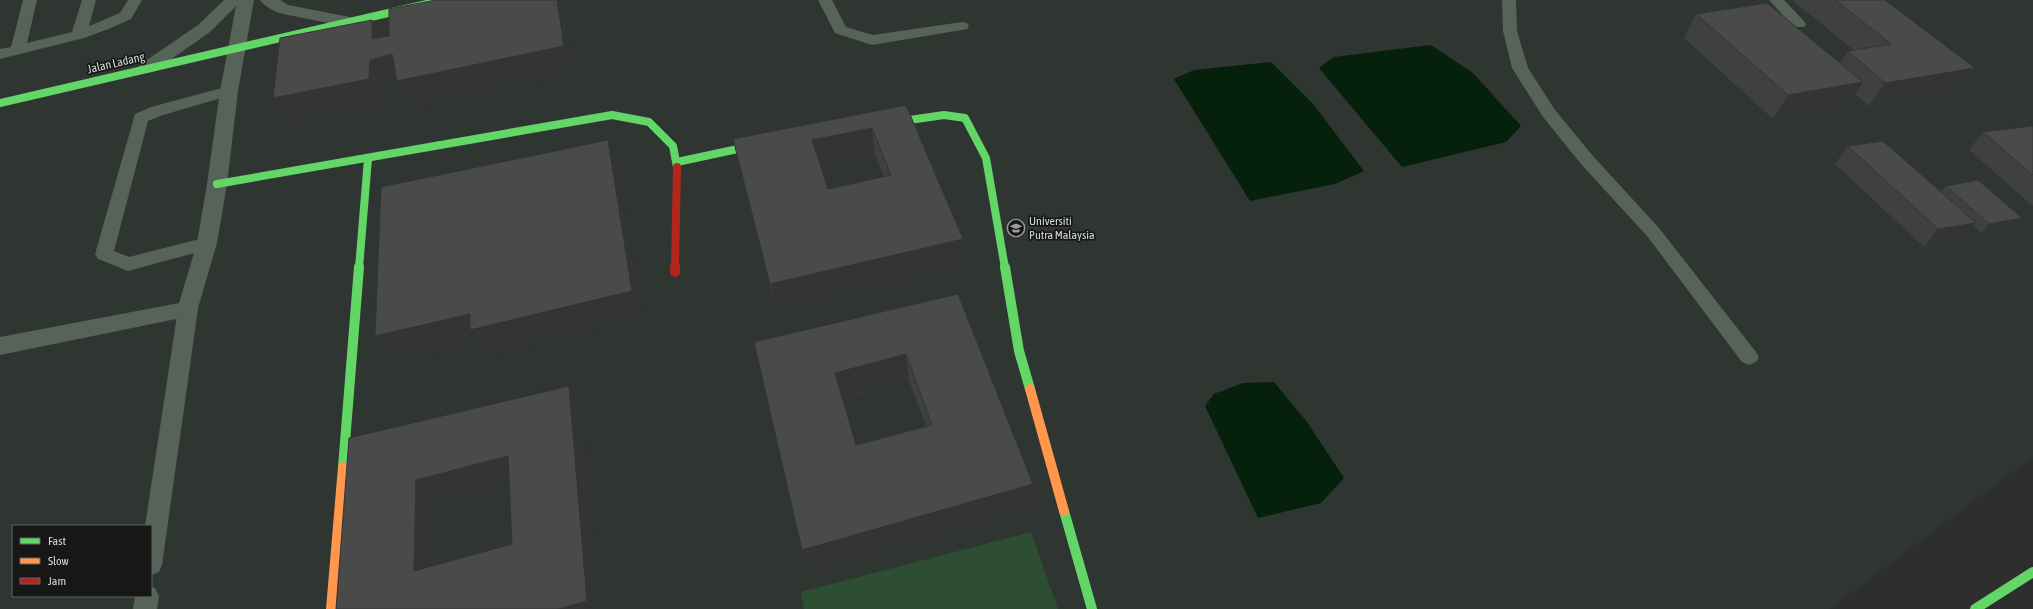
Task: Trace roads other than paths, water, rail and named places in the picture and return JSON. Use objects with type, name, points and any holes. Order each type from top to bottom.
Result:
[{"type":"street","points":[[147,68],[202,29],[227,8],[233,0]]},
{"type":"street","points":[[0,346],[188,309],[207,243],[217,184],[229,91],[246,0]]},
{"type":"street","points":[[268,0],[283,9],[349,22]]},
{"type":"street","name":"Jalan Ladang","points":[[0,103],[444,0]]},
{"type":"street","points":[[217,184],[368,159],[612,115],[649,122],[673,146],[677,162],[675,272]]},
{"type":"street","points":[[872,126],[944,115],[965,118],[986,158],[1019,351],[1092,609]]},
{"type":"street","points":[[677,162],[778,140]]},
{"type":"street","points":[[331,609],[368,159]]},
{"type":"street","points":[[1975,609],[2033,572]]},
{"type":"lane","points":[[18,50],[30,0]]},
{"type":"lane","points":[[79,35],[89,0]]},
{"type":"lane","points":[[0,54],[79,35],[126,16],[135,0]]},
{"type":"lane","points":[[824,0],[840,30],[872,40],[962,26]]},
{"type":"lane","points":[[1509,0],[1510,31],[1520,68],[1549,114],[1587,160],[1653,232],[1749,356]]},
{"type":"lane","points":[[1776,0],[1799,24]]},
{"type":"lane","points":[[207,243],[128,264],[104,254],[141,118],[157,111],[229,91]]},
{"type":"lane","points":[[152,558],[188,309]]},
{"type":"lane","points":[[145,609],[147,597]]},
{"type":"place","name":"Universiti Putra Malaysia","points":[[1016,228]]}]
